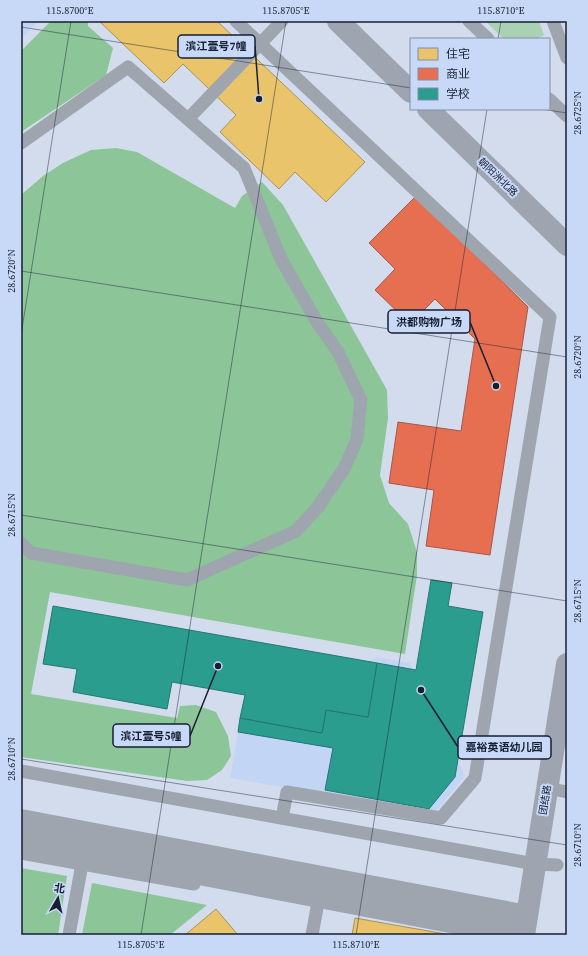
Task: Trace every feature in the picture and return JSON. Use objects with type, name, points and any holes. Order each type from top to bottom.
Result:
[{"type":"main road","points":[[338,21],[410,91]]},
{"type":"main road","name":"朝阳洲北路","points":[[429,110],[567,245]]},
{"type":"main road","name":"团结路","points":[[523,929],[535,864],[557,790],[567,664]]},
{"type":"street","points":[[21,820],[523,929]]},
{"type":"street","points":[[21,840],[318,902],[523,929]]},
{"type":"lane","points":[[236,21],[550,317],[474,778],[441,818],[287,792],[282,818]]},
{"type":"lane","points":[[188,119],[282,21]]},
{"type":"lane","points":[[469,21],[487,38]]},
{"type":"lane","points":[[553,21],[567,58]]},
{"type":"lane","points":[[21,143],[128,67],[244,168],[281,259],[316,322],[338,352],[361,400],[357,439],[345,467],[318,507],[296,531],[187,580],[31,553],[21,543]]},
{"type":"lane","points":[[550,100],[567,116]]},
{"type":"lane","points":[[21,771],[535,864],[557,866]]},
{"type":"lane","points":[[21,853],[318,902],[312,935]]},
{"type":"lane","points":[[69,935],[82,864]]},
{"type":"shaded area","points":[[21,21],[38,21],[21,39]]},
{"type":"shaded area","points":[[377,657],[410,663],[465,776],[434,814],[230,778],[238,732]]},
{"type":"green space","points":[[51,21],[88,21],[88,26],[113,48],[106,75],[21,132],[21,51]]},
{"type":"green space","points":[[485,21],[539,21],[544,35],[538,38],[503,38]]},
{"type":"green space","points":[[116,148],[137,152],[235,208],[242,196],[262,182],[283,205],[387,390],[388,418],[380,475],[389,503],[408,524],[417,552],[417,575],[405,654],[50,592],[31,694],[177,718],[180,706],[196,705],[216,712],[228,736],[231,756],[222,770],[207,780],[187,781],[21,757],[21,194],[43,176],[63,163],[91,150]]},
{"type":"green space","points":[[21,868],[67,876],[58,935],[21,935]]},
{"type":"green space","points":[[92,883],[207,905],[170,935],[82,935]]},
{"type":"building: 住宅","points":[[99,21],[217,21],[365,162],[326,202],[295,172],[279,189],[220,132],[236,115],[183,64],[164,83]]},
{"type":"building: 住宅","points":[[216,909],[238,935],[185,935]]},
{"type":"building: 住宅","points":[[355,918],[451,935],[352,935]]},
{"type":"building: 商业","points":[[416,196],[528,307],[490,555],[426,546],[434,490],[389,483],[398,422],[461,431],[475,339],[435,299],[410,324],[375,290],[395,269],[369,243]]},
{"type":"building: 学校","points":[[431,580],[452,583],[448,606],[483,612],[455,777],[429,809],[325,790],[333,748],[238,732],[240,718],[322,733],[326,710],[368,717],[377,663],[416,670]]},
{"type":"building: 学校","points":[[53,606],[377,663],[368,717],[326,710],[322,733],[240,718],[245,695],[172,682],[167,709],[73,692],[77,669],[43,664]]},
{"type":"place","name":"滨江壹号7幢","points":[[259,99]]},
{"type":"place","name":"洪都购物广场","points":[[496,386]]},
{"type":"place","name":"滨江壹号5幢","points":[[218,666]]},
{"type":"place","name":"嘉裕英语幼儿园","points":[[421,690]]}]
